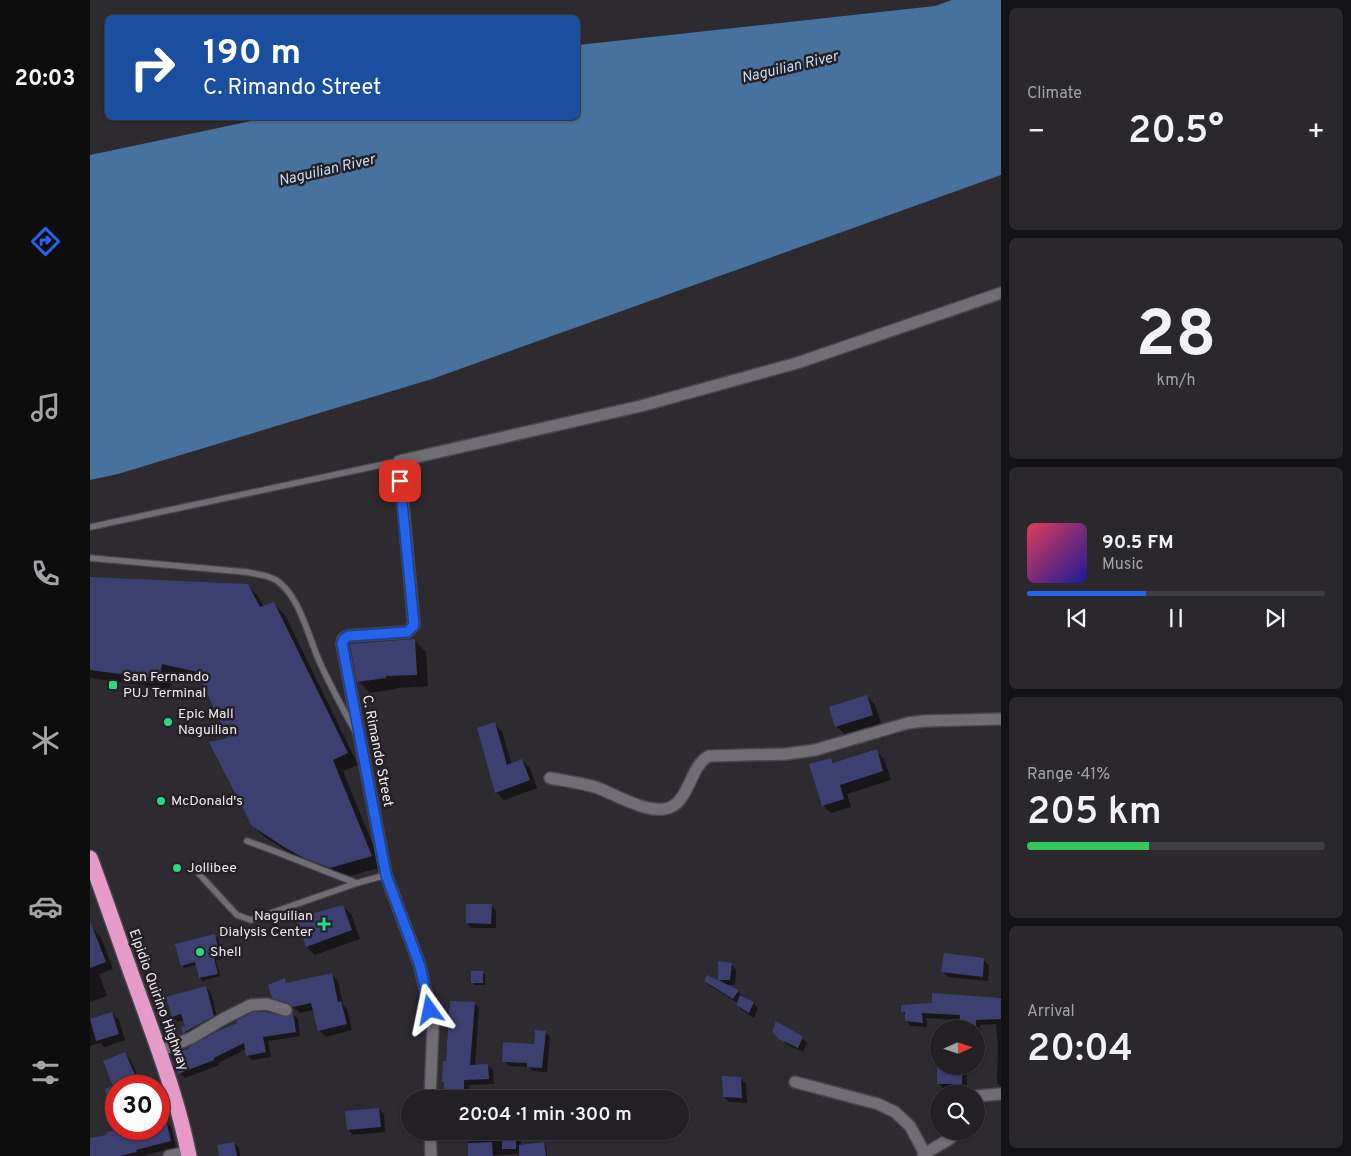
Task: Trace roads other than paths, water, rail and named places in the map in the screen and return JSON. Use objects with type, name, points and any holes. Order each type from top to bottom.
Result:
[{"type":"highway","name":"Elpidio Quirino Highway","points":[[90,858],[160,1051],[180,1117],[188,1154]]},
{"type":"street","points":[[399,461],[640,406],[797,363],[1001,293]]},
{"type":"street","name":"C. Rimando Street","points":[[399,461],[414,625],[407,632],[348,636],[342,644],[386,875],[420,966],[433,1025],[430,1090]]},
{"type":"street","points":[[550,778],[597,788],[649,808],[664,809],[678,802],[701,763],[709,756],[786,754],[815,750],[908,723],[1001,719]]},
{"type":"street","points":[[160,1051],[192,1038],[251,1005],[267,1004],[286,1010]]},
{"type":"street","points":[[795,1082],[878,1104],[895,1112],[910,1126],[924,1155],[948,1140]]},
{"type":"street","points":[[985,1095],[1001,1094]]},
{"type":"street","points":[[430,1140],[430,1156]]},
{"type":"street","points":[[169,1156],[188,1154]]},
{"type":"lane","points":[[90,527],[399,461]]},
{"type":"lane","points":[[90,558],[246,572],[265,575],[277,580],[288,592],[295,604],[321,665],[360,742]]},
{"type":"lane","points":[[247,841],[358,883]]},
{"type":"lane","points":[[200,875],[237,915],[250,920],[386,875]]},
{"type":"water","name":"Naguilian River","points":[[952,0],[1001,0],[1001,175],[432,379],[118,474],[90,480],[90,155],[256,120],[580,120],[580,45],[935,6]]},
{"type":"place","name":"San Fernando PUJ Terminal","points":[[113,685]]},
{"type":"place","name":"Epic Mall Naguilian","points":[[168,722]]},
{"type":"place","name":"McDonald's","points":[[161,801]]},
{"type":"place","name":"Jollibee","points":[[177,868]]},
{"type":"place","name":"Naguilian Dialysis Center","points":[[324,924]]},
{"type":"place","name":"Shell","points":[[200,952]]}]
